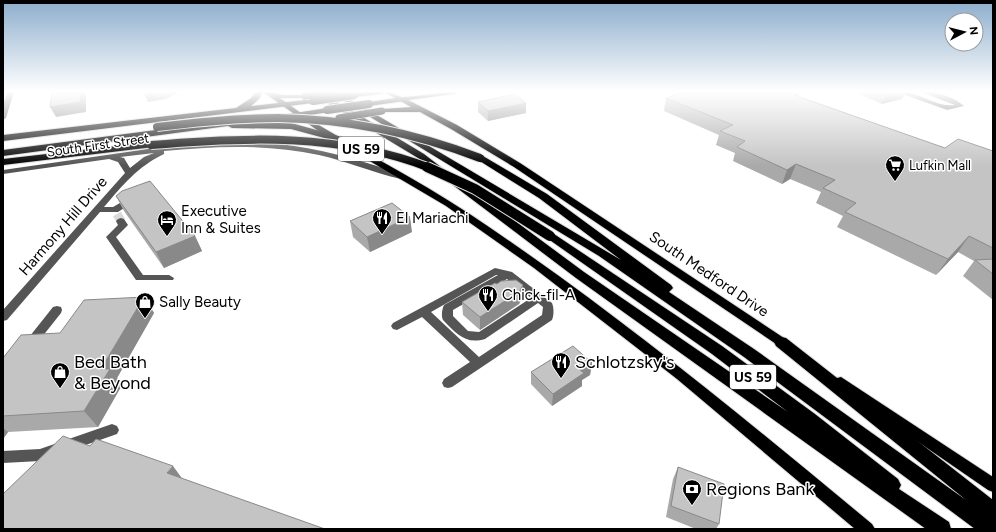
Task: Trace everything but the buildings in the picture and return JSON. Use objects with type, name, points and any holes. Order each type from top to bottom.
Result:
[{"type":"highway","name":"South First Street","points":[[3,138],[185,117]]},
{"type":"highway","name":"South First Street","points":[[3,153],[278,117]]},
{"type":"highway","points":[[349,117],[421,156],[580,275],[942,529]]},
{"type":"highway","points":[[374,117],[603,253],[749,353]]},
{"type":"highway","name":"US 59","points":[[3,146],[157,127],[273,118],[317,120],[366,126],[401,132],[455,148],[480,158],[506,172],[549,200],[648,273],[749,353],[990,529]]},
{"type":"highway","points":[[221,125],[262,124],[291,126],[339,140]]},
{"type":"highway","name":"US 59","points":[[3,162],[151,145],[223,139],[279,139],[324,143],[373,152],[409,161],[448,175],[481,191],[550,236],[717,350],[809,419],[947,529]]},
{"type":"highway","points":[[781,342],[993,511]]},
{"type":"main road","points":[[303,117],[339,140],[409,179],[487,229],[600,312],[757,436],[867,529]]},
{"type":"main road","points":[[318,126],[331,119],[346,117]]},
{"type":"main road","name":"South Medford Drive","points":[[441,117],[517,165],[993,485]]},
{"type":"street","name":"South First Street","points":[[3,172],[169,149],[223,145],[292,148],[326,154],[409,179]]},
{"type":"street","name":"Harmony Hill Drive","points":[[3,317],[129,173],[147,159],[169,149]]},
{"type":"street","name":"Harmony Hill Drive","points":[[108,157],[121,160],[129,173]]},
{"type":"street","points":[[118,215],[138,196]]},
{"type":"street","points":[[99,209],[118,215]]},
{"type":"street","points":[[118,215],[122,225],[112,237],[140,278],[169,278]]},
{"type":"street","points":[[397,326],[495,271],[508,274],[548,306],[548,317],[448,383]]},
{"type":"street","points":[[508,274],[448,308],[447,317],[465,335],[481,336],[538,298]]},
{"type":"street","points":[[21,356],[57,310]]},
{"type":"street","points":[[423,311],[478,363]]},
{"type":"street","points":[[3,457],[40,454],[112,430]]},
{"type":"tunnel","points":[[117,214],[121,221]]},
{"type":"place","name":"Lufkin Mall","points":[[895,182]]},
{"type":"place","name":"El Mariachi","points":[[382,235]]},
{"type":"place","name":"Executive Inn & Suites","points":[[167,237]]},
{"type":"place","name":"Chick-fil-A","points":[[488,312]]},
{"type":"place","name":"Sally Beauty","points":[[145,319]]},
{"type":"place","name":"Schlotzsky's","points":[[561,379]]},
{"type":"place","name":"Bed Bath & Beyond","points":[[60,389]]},
{"type":"place","name":"Regions Bank","points":[[692,506]]}]
